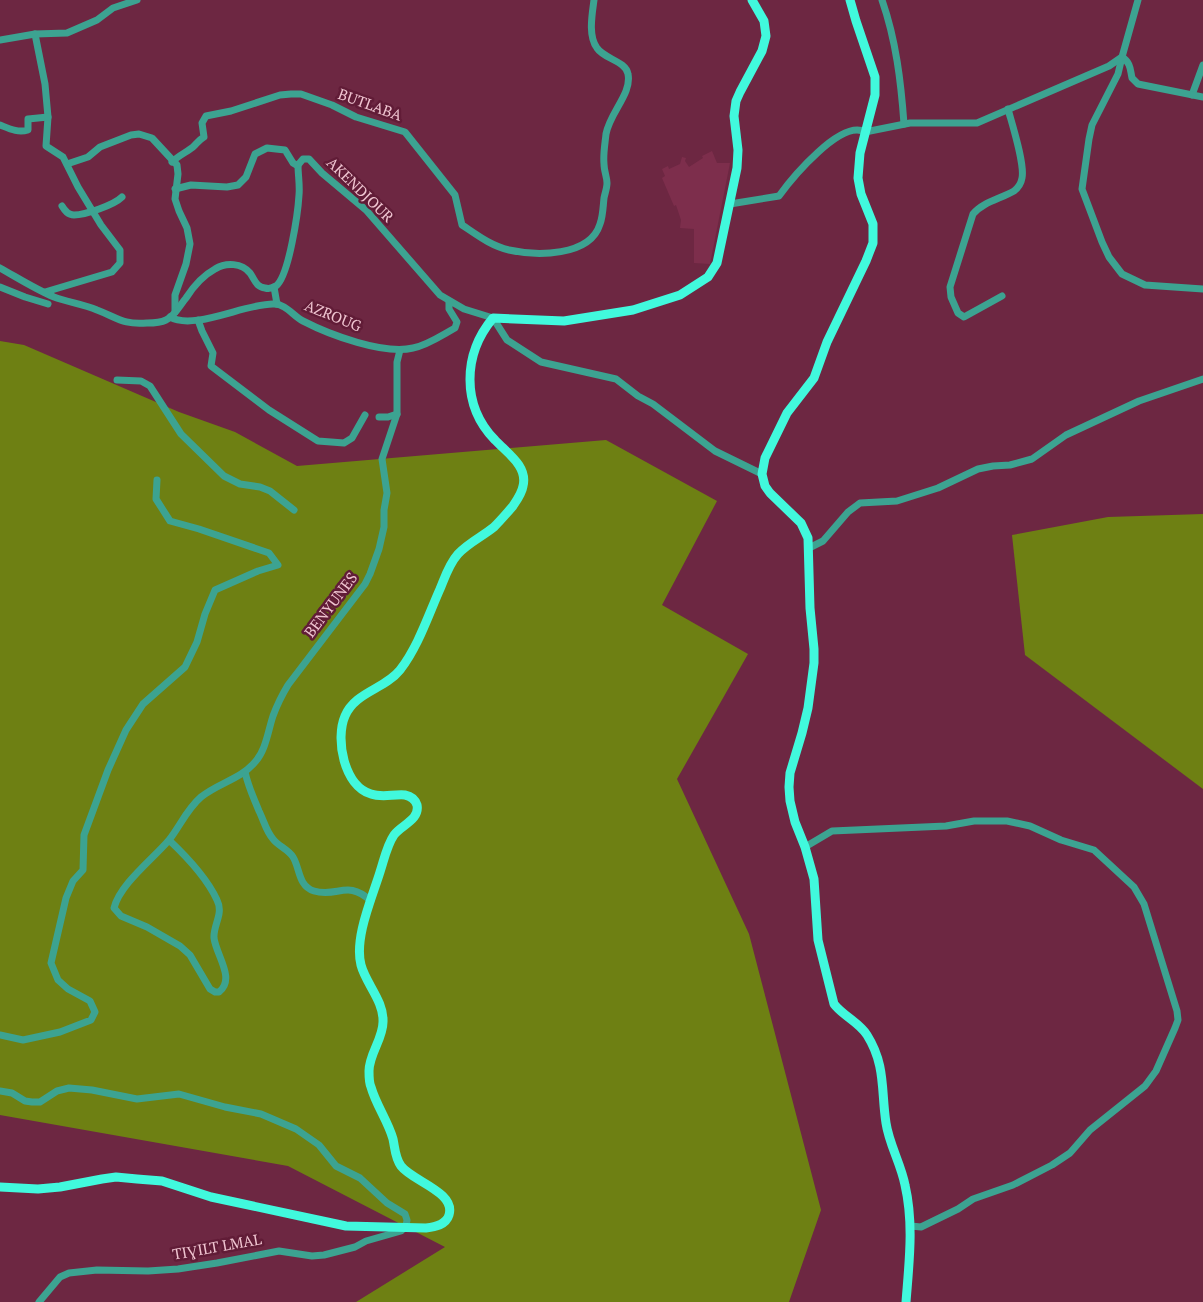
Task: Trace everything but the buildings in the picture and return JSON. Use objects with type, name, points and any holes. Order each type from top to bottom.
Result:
[{"type":"main road","points":[[0,1187],[60,1188],[116,1177],[162,1181],[211,1197],[337,1225],[358,1227],[406,1226],[426,1228],[441,1224],[450,1214],[450,1208],[444,1197],[403,1169],[398,1161],[387,1122],[370,1087],[368,1068],[381,1033],[383,1021],[379,1004],[361,964],[359,950],[363,927],[390,844],[399,829],[412,819],[416,813],[416,803],[413,798],[408,796],[369,794],[357,786],[345,764],[341,747],[341,728],[347,710],[357,700],[384,684],[402,668],[430,614],[449,567],[458,553],[493,527],[506,514],[523,489],[524,480],[517,462],[494,440],[482,424],[474,408],[471,395],[470,374],[474,351],[481,334],[493,318],[548,321],[589,318],[633,310],[680,294],[708,277],[714,270],[721,248],[737,159],[734,116],[736,101],[762,52],[766,36],[764,21],[752,0]]},
{"type":"main road","points":[[850,0],[875,76],[875,95],[860,153],[858,178],[861,194],[873,224],[872,249],[827,342],[814,378],[787,413],[765,458],[762,474],[765,486],[770,493],[801,523],[808,538],[809,592],[814,663],[808,708],[790,772],[790,801],[814,879],[818,940],[834,1004],[860,1026],[867,1035],[881,1067],[884,1083],[886,1122],[905,1183],[911,1226],[906,1302]]},
{"type":"street","points":[[0,40],[35,34],[67,33],[97,20],[113,8],[137,0]]},
{"type":"street","name":"BUTLABA","points":[[172,162],[178,155],[193,147],[197,141],[204,137],[202,123],[206,116],[240,108],[280,95],[301,94],[332,105],[356,117],[405,132],[455,195],[462,225],[490,243],[509,250],[532,253],[558,252],[574,248],[595,235],[601,223],[607,184],[603,162],[608,124],[618,104],[626,94],[628,73],[623,65],[606,57],[596,48],[591,33],[594,0]]},
{"type":"street","points":[[882,0],[888,18],[901,79],[904,124]]},
{"type":"street","points":[[1138,0],[1118,74],[1092,125],[1082,189],[1109,257],[1122,274],[1145,285],[1203,289]]},
{"type":"street","points":[[35,34],[45,84],[48,117],[46,146],[63,157],[92,210],[120,250],[120,263],[112,272],[45,292]]},
{"type":"street","points":[[730,204],[779,196],[808,162],[839,135],[859,129],[865,132],[904,124],[977,123],[1109,66],[1122,57]]},
{"type":"street","points":[[1122,57],[1131,66],[1133,81],[1203,97]]},
{"type":"street","points":[[1192,95],[1203,65]]},
{"type":"street","points":[[1002,296],[964,316],[958,313],[950,292],[973,214],[982,206],[1016,190],[1023,176],[1018,144],[1008,109]]},
{"type":"street","points":[[0,125],[23,132],[28,130],[28,119],[48,117]]},
{"type":"street","points":[[67,164],[88,157],[100,146],[139,134],[152,138],[176,165],[178,169],[175,188],[176,205],[187,228],[190,244],[186,264],[175,295],[173,314]]},
{"type":"street","points":[[0,268],[55,297],[97,310],[130,324],[156,323],[166,320],[198,284],[213,270],[221,266],[239,266],[250,273],[260,287],[267,289],[279,283],[295,229],[299,193],[298,166],[293,163],[285,150],[267,148],[255,154],[246,177],[238,185],[227,187],[191,185],[175,188]]},
{"type":"street","name":"AKENDJOUR","points":[[298,166],[303,160],[310,160],[322,173],[366,210],[433,288],[449,301],[464,309],[493,318]]},
{"type":"street","points":[[62,206],[66,212],[74,215],[108,207],[122,197]]},
{"type":"street","points":[[0,287],[48,304]]},
{"type":"street","points":[[173,314],[183,322],[276,304],[274,287]]},
{"type":"street","name":"AZROUG","points":[[276,304],[284,306],[304,322],[327,331],[378,348],[400,350],[419,347],[455,328],[457,322],[448,309],[449,301]]},
{"type":"street","points":[[493,318],[507,340],[541,362],[616,379],[638,396],[653,404],[715,451],[762,474]]},
{"type":"street","points":[[198,320],[214,356],[210,362],[211,366],[269,410],[318,441],[344,443],[352,438],[365,415]]},
{"type":"street","name":"BENYUNES","points":[[169,840],[192,863],[218,902],[220,915],[214,938],[226,978],[224,986],[219,992],[214,992],[210,989],[190,955],[180,946],[147,927],[121,916],[114,908],[115,902],[137,872],[169,840],[190,807],[201,797],[245,772],[257,760],[263,750],[273,716],[288,685],[365,584],[382,538],[384,510],[387,499],[382,459],[397,414],[397,362],[400,350]]},
{"type":"street","points":[[809,548],[823,542],[848,512],[860,503],[897,501],[938,488],[978,469],[1010,465],[1032,459],[1066,435],[1139,401],[1203,379]]},
{"type":"street","points":[[117,380],[141,381],[150,386],[177,430],[224,476],[240,484],[260,486],[270,491],[294,510]]},
{"type":"street","points":[[379,417],[397,414]]},
{"type":"street","points":[[0,1035],[23,1040],[60,1032],[91,1020],[95,1012],[90,1001],[68,989],[58,980],[51,963],[66,898],[73,881],[83,870],[84,835],[108,770],[126,730],[143,704],[185,667],[197,642],[204,614],[215,590],[258,571],[278,565],[270,554],[170,521],[156,499],[157,480]]},
{"type":"street","points":[[245,772],[250,792],[267,830],[277,844],[292,856],[301,879],[306,886],[319,892],[354,890],[361,893],[371,902]]},
{"type":"street","points":[[805,846],[832,831],[946,826],[974,821],[1007,821],[1030,826],[1061,840],[1094,850],[1134,887],[1144,904],[1177,1011],[1178,1020],[1175,1028],[1156,1071],[1145,1086],[1090,1130],[1070,1153],[1052,1166],[1013,1185],[973,1199],[958,1209],[921,1227],[911,1226]]},
{"type":"street","points":[[0,1090],[12,1093],[24,1101],[32,1102],[40,1102],[56,1091],[69,1088],[92,1090],[137,1099],[179,1094],[270,1117],[302,1133],[319,1145],[336,1166],[360,1178],[388,1203],[405,1214],[406,1226]]},
{"type":"street","name":"TIƔILT LMAL","points":[[39,1302],[60,1277],[69,1273],[97,1270],[148,1271],[178,1268],[218,1263],[279,1251],[312,1256],[324,1255],[401,1231],[406,1226]]},
{"type":"shaded area","points":[[712,151],[717,163],[730,163],[710,264],[694,263],[694,229],[680,228],[681,220],[676,205],[674,206],[662,178],[665,176],[662,169],[668,166],[669,169],[680,164],[682,157],[686,158],[685,161],[689,167],[703,158],[702,156]]},
{"type":"green space","points":[[0,341],[24,345],[179,412],[235,432],[297,466],[606,440],[717,501],[662,605],[748,654],[677,779],[749,934],[821,1210],[789,1302],[356,1302],[445,1247],[288,1166],[0,1115]]},
{"type":"green space","points":[[1203,514],[1203,789],[1025,655],[1012,535],[1108,517]]}]
